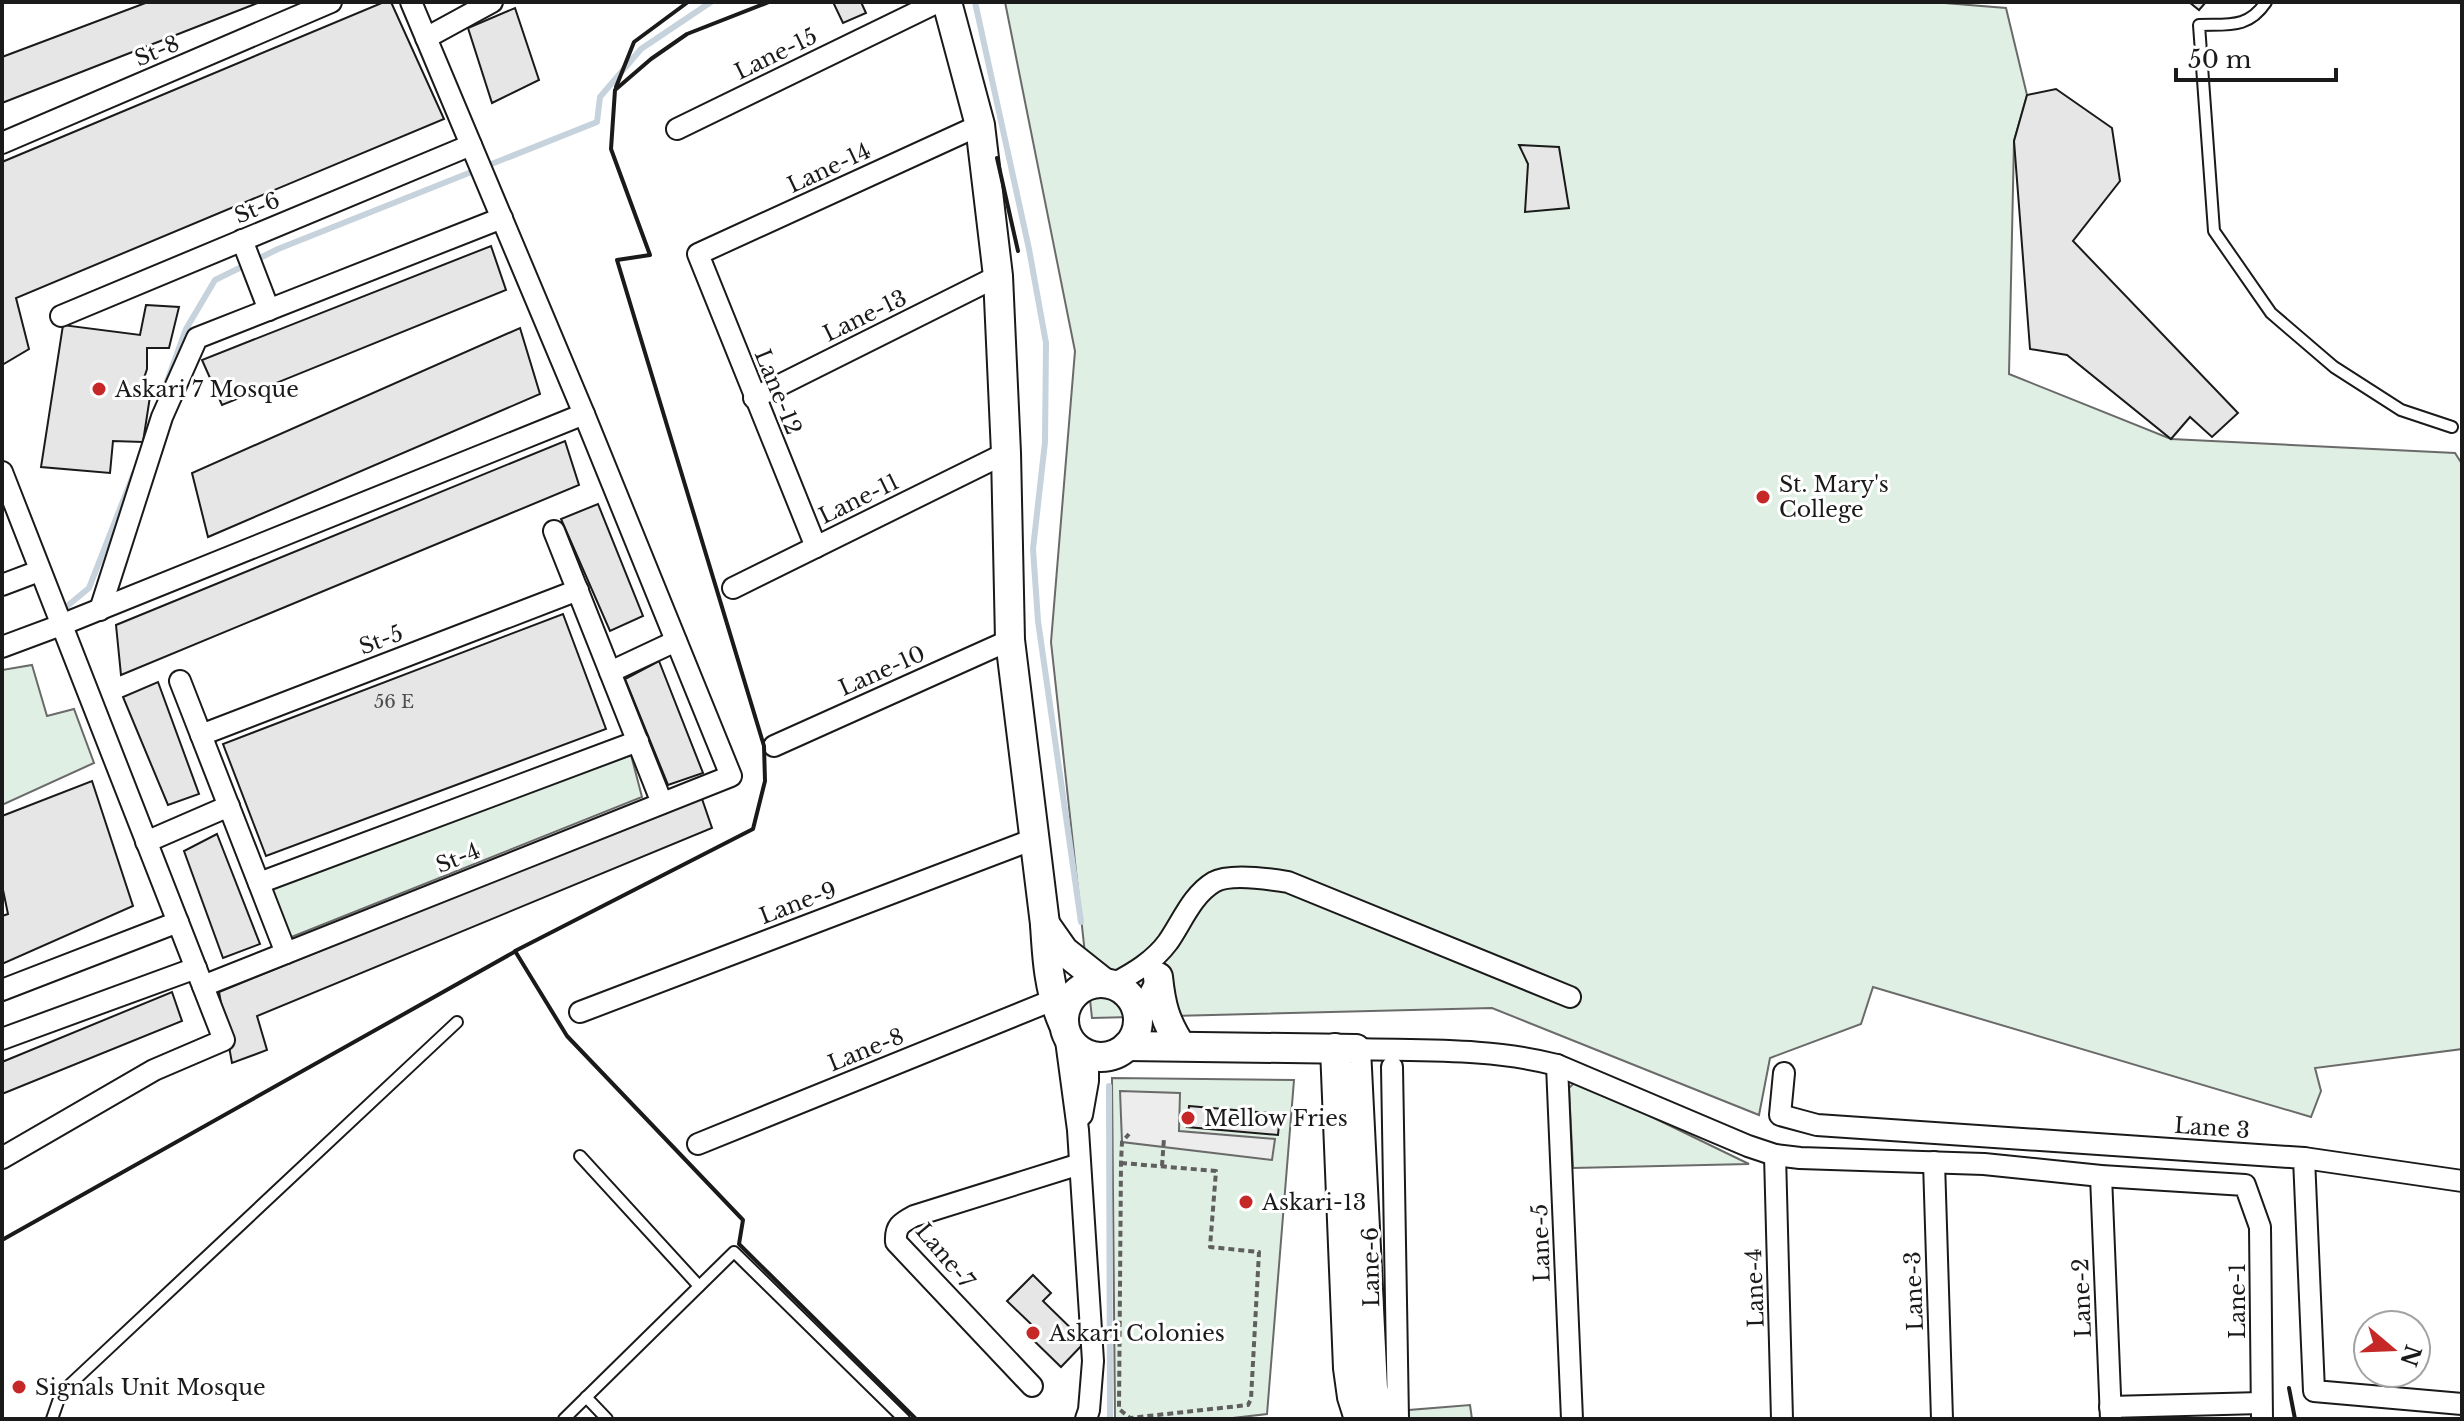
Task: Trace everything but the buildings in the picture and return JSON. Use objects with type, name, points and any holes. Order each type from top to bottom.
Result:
[{"type":"street","name":"St-8","points":[[2,143],[331,2]]},
{"type":"street","points":[[411,2],[676,641],[610,672]]},
{"type":"street","points":[[426,38],[492,2]]},
{"type":"street","name":"Lane-15","points":[[677,129],[938,2]]},
{"type":"street","points":[[947,2],[980,125],[998,276],[1010,640],[1048,967],[1061,1019],[1078,1130],[1093,1361],[1086,1419]]},
{"type":"street","name":"Lane-14","points":[[698,254],[980,125]]},
{"type":"street","name":"St-6","points":[[61,316],[471,145]]},
{"type":"street","points":[[100,610],[162,417],[197,338],[502,218]]},
{"type":"street","points":[[242,240],[269,310]]},
{"type":"street","name":"Lane-12","points":[[698,254],[816,547]]},
{"type":"street","name":"Lane-13","points":[[754,398],[998,276]]},
{"type":"street","points":[[2,647],[584,414]]},
{"type":"street","name":"Lane-11","points":[[733,588],[1006,453]]},
{"type":"street","points":[[2,472],[224,1040],[154,1070],[2,1158]]},
{"type":"street","points":[[554,531],[662,803]]},
{"type":"street","points":[[2,585],[39,571]]},
{"type":"street","name":"St-5","points":[[201,735],[578,590]]},
{"type":"street","name":"Lane-10","points":[[774,746],[1010,640]]},
{"type":"street","name":"St-4","points":[[2,1039],[286,953],[731,776],[676,641]]},
{"type":"street","points":[[180,681],[286,953]]},
{"type":"street","points":[[259,883],[638,741]]},
{"type":"street","points":[[146,842],[229,806]]},
{"type":"street","name":"Lane-9","points":[[580,1012],[1034,839]]},
{"type":"street","points":[[1570,997],[1288,882],[1255,877],[1215,881],[1191,904],[1167,943],[1146,964],[1108,983],[1083,987],[1074,993],[1061,1019],[1071,1043],[1088,1055],[1109,1056],[1127,1046],[1181,1046],[1492,1053],[1531,1058],[1557,1065],[1775,1155],[1984,1164],[2101,1176]]},
{"type":"street","points":[[2,990],[178,922]]},
{"type":"street","points":[[1045,924],[1064,951],[1130,997],[1138,1017]]},
{"type":"street","points":[[1127,1046],[1158,977],[1167,943]]},
{"type":"street","points":[[1158,977],[1160,1006],[1181,1046]]},
{"type":"street","name":"Lane-8","points":[[698,1144],[1061,1019]]},
{"type":"street","points":[[1346,1049],[1348,1368],[1359,1419]]},
{"type":"street","points":[[1346,1049],[1373,1388],[1384,1419]]},
{"type":"street","points":[[1078,1130],[1086,1102],[1088,1055]]},
{"type":"street","name":"Lane-5","points":[[1557,1065],[1572,1419]]},
{"type":"street","name":"Lane-6","points":[[1392,1067],[1398,1419]]},
{"type":"street","name":"Lane 3","points":[[1784,1073],[1780,1115],[1817,1125],[2304,1158]]},
{"type":"street","name":"Lane-4","points":[[1775,1155],[1782,1419]]},
{"type":"street","points":[[2454,1409],[2314,1391],[2304,1158],[2462,1181]]},
{"type":"street","name":"Lane-3","points":[[1934,1162],[1942,1419]]},
{"type":"street","name":"Lane-7","points":[[1032,1386],[896,1242],[895,1232],[898,1225],[914,1216],[1080,1164]]},
{"type":"street","name":"Lane-1","points":[[2101,1176],[2245,1185],[2260,1227],[2261,1411]]},
{"type":"street","name":"Lane-2","points":[[2101,1176],[2110,1413]]},
{"type":"street","points":[[2110,1413],[2261,1411]]},
{"type":"lane","points":[[2266,2],[2258,14],[2238,24],[2199,25],[2214,231],[2271,313],[2334,367],[2401,410],[2452,427]]},
{"type":"lane","points":[[52,1419],[61,1393],[457,1022]]},
{"type":"lane","points":[[580,1156],[699,1286]]},
{"type":"lane","points":[[564,1419],[734,1252],[904,1419]]},
{"type":"lane","points":[[586,1397],[607,1419]]},
{"type":"path","points":[[1121,1163],[1216,1171],[1210,1247],[1259,1252],[1251,1399],[1248,1405],[1130,1418],[1119,1409],[1121,1163],[1122,1142],[1129,1134]]},
{"type":"path","points":[[1162,1166],[1164,1138]]},
{"type":"green space","name":"St. Mary's College","points":[[1005,2],[1932,2],[2006,8],[2027,95],[2014,141],[2009,374],[2171,439],[2455,453],[2462,464],[2462,1049],[2315,1068],[2321,1091],[2311,1117],[1873,987],[1861,1024],[1770,1058],[1759,1115],[1492,1008],[1092,1018],[1051,642],[1075,351]]},
{"type":"green space","points":[[32,665],[47,716],[74,709],[94,763],[2,805],[2,670]]},
{"type":"green space","points":[[631,755],[642,797],[289,938],[270,886]]},
{"type":"green space","points":[[1112,1078],[1294,1080],[1267,1414],[1224,1419],[1115,1419]]},
{"type":"green space","points":[[1574,1083],[1582,1083],[1749,1164],[1573,1168],[1569,1088]]},
{"type":"green space","points":[[1470,1405],[1472,1419],[1408,1418],[1409,1410]]},
{"type":"shaded area","points":[[1120,1091],[1180,1093],[1179,1131],[1275,1139],[1272,1160],[1122,1142]]},
{"type":"waterway","points":[[165,387],[186,329],[215,280],[278,249],[597,122],[600,97],[641,49],[711,2]]},
{"type":"waterway","points":[[975,2],[1029,249],[1046,343],[1045,442],[1033,549],[1038,621],[1081,922]]},
{"type":"waterway","points":[[60,612],[89,588],[134,473]]},
{"type":"waterway","points":[[1109,1086],[1110,1419]]},
{"type":"wall","points":[[616,87],[634,42],[688,2]]},
{"type":"wall","points":[[769,2],[687,34],[615,90],[611,149],[650,255],[617,260],[764,746],[765,781],[753,829],[515,951],[567,1036],[743,1220],[739,1244],[916,1419]]},
{"type":"wall","points":[[997,158],[1018,251]]},
{"type":"wall","points":[[2,1240],[516,951]]},
{"type":"wall","points":[[2289,1388],[2295,1419]]},
{"type":"place","name":"Askari 7 Mosque","points":[[99,389]]},
{"type":"place","name":"St. Mary's College","points":[[1763,497]]},
{"type":"place","name":"Mellow Fries","points":[[1188,1118]]},
{"type":"place","name":"Askari-13","points":[[1246,1202]]},
{"type":"place","name":"Askari Colonies","points":[[1033,1333]]},
{"type":"place","name":"Signals Unit Mosque","points":[[19,1387]]}]
